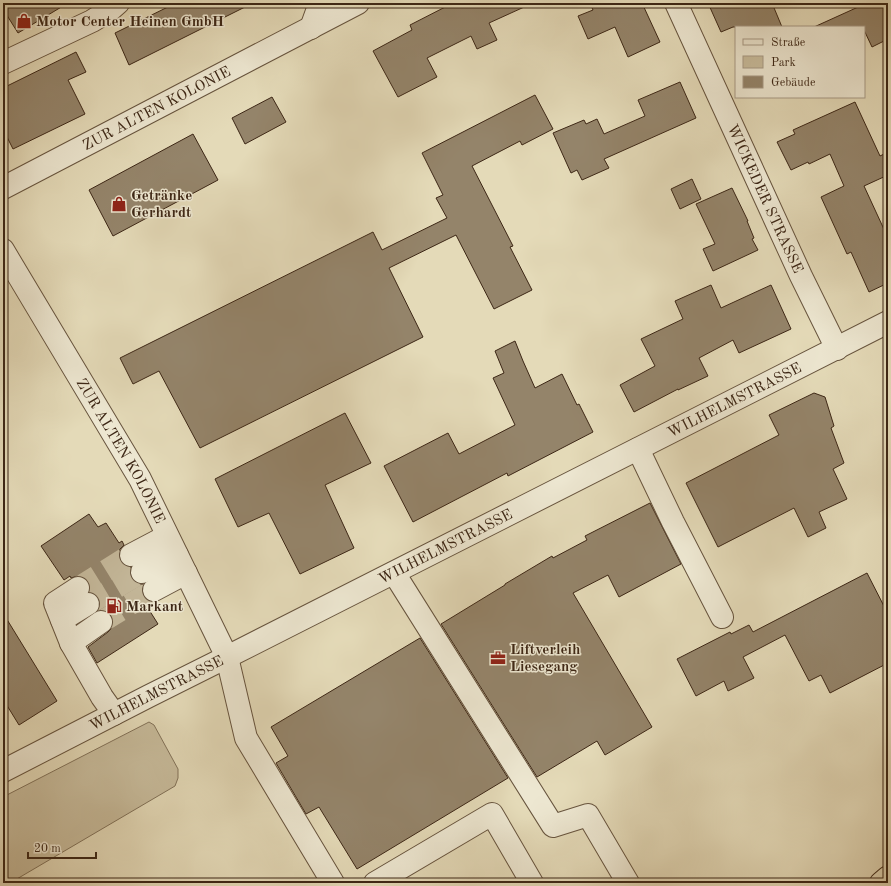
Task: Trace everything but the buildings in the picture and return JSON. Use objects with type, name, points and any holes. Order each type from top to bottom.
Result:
[{"type":"highway","points":[[881,883],[888,877]]},
{"type":"street","points":[[3,64],[92,21],[110,10],[118,3]]},
{"type":"street","points":[[311,28],[320,3]]},
{"type":"street","name":"ZUR ALTEN KOLONIE","points":[[3,188],[358,3]]},
{"type":"street","name":"WICKEDER STRASSE","points":[[676,3],[801,276],[837,349]]},
{"type":"street","name":"ZUR ALTEN KOLONIE","points":[[3,250],[140,479],[227,657],[246,738],[333,883]]},
{"type":"street","name":"WILHELMSTRASSE","points":[[3,771],[888,322]]},
{"type":"street","points":[[638,449],[673,522],[722,617]]},
{"type":"street","points":[[136,564],[177,555]]},
{"type":"street","points":[[154,590],[177,555]]},
{"type":"street","points":[[394,573],[553,826],[588,815],[628,883]]},
{"type":"street","points":[[83,596],[55,603],[71,643],[102,697],[114,714]]},
{"type":"street","points":[[71,643],[101,622]]},
{"type":"street","points":[[376,883],[492,814],[532,883]]},
{"type":"green space","points":[[149,722],[154,725],[178,769],[178,778],[175,786],[10,883],[3,883],[3,797]]},
{"type":"tunnel","points":[[78,588],[131,555]]},
{"type":"tunnel","points":[[88,604],[142,572]]},
{"type":"tunnel","points":[[101,622],[154,590]]},
{"type":"place","name":"Motor Center Heinen GmbH","points":[[24,21]]},
{"type":"place","name":"Getränke Gerhardt","points":[[119,204]]},
{"type":"place","name":"Markant","points":[[114,606]]},
{"type":"place","name":"Liftverleih Liesegang","points":[[498,658]]}]
